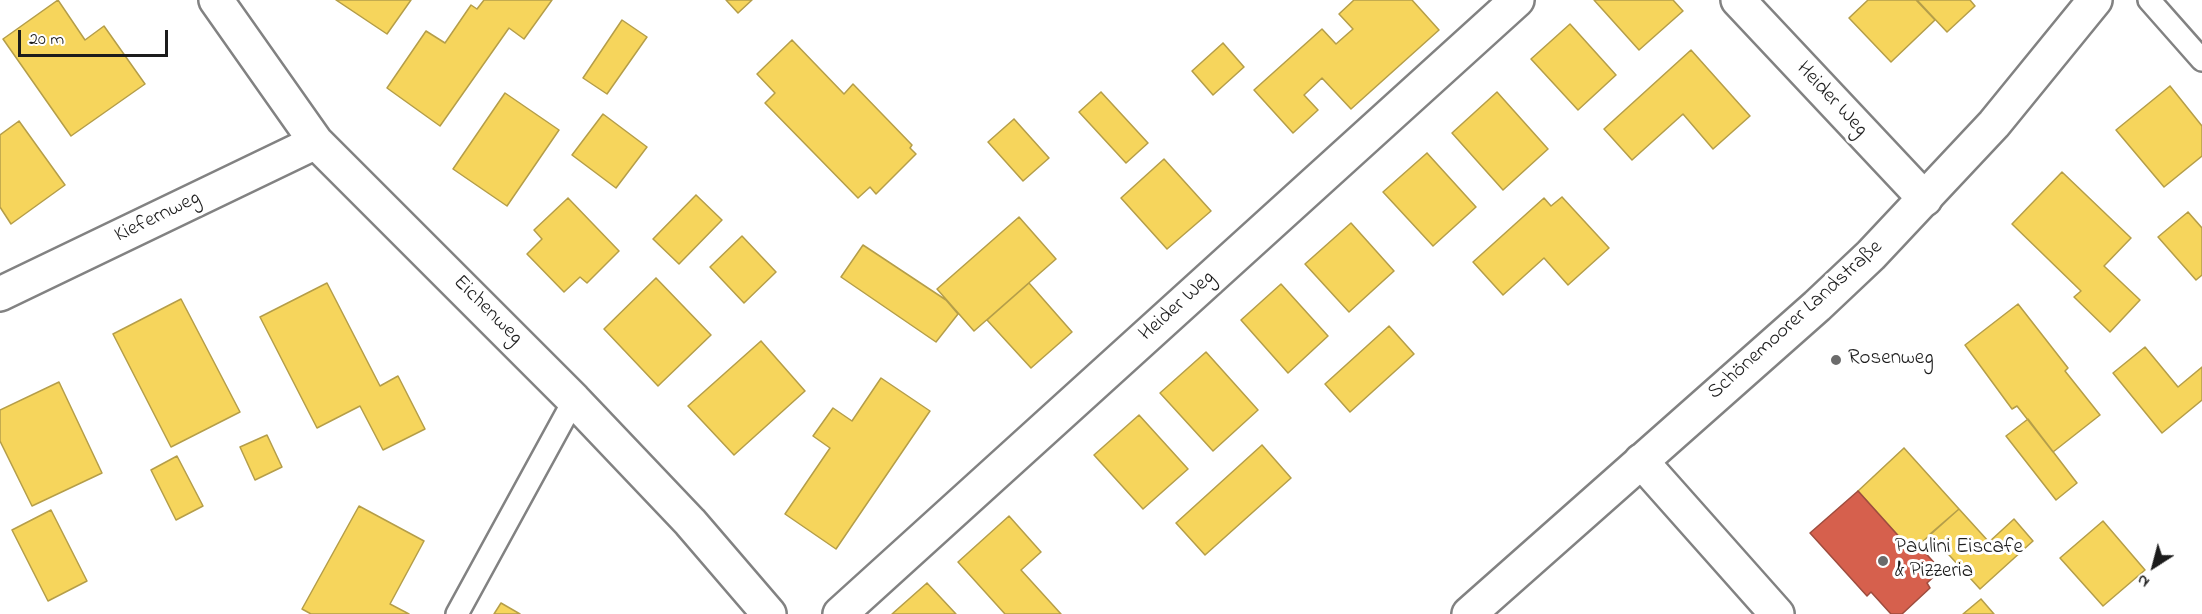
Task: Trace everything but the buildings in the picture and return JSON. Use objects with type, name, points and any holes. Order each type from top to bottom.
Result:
[{"type":"street","name":"Eichenweg","points":[[216,0],[316,142],[574,400],[690,522],[769,614]]},
{"type":"street","name":"Heider Weg","points":[[840,614],[1516,0]]},
{"type":"street","name":"Heider Weg","points":[[1738,0],[1925,199]]},
{"type":"street","name":"Schönemoorer Landstraße","points":[[1469,614],[1817,306],[1871,255],[1994,124],[2095,0]]},
{"type":"street","name":"Kiefernweg","points":[[0,294],[316,142]]},
{"type":"street","points":[[1641,461],[1777,614]]},
{"type":"lane","points":[[2149,0],[2202,60]]},
{"type":"lane","points":[[457,614],[574,400]]},
{"type":"place","name":"Rosenweg","points":[[1836,360]]},
{"type":"place","name":"Paulini Eiscafe & Pizzeria","points":[[1883,561]]}]
